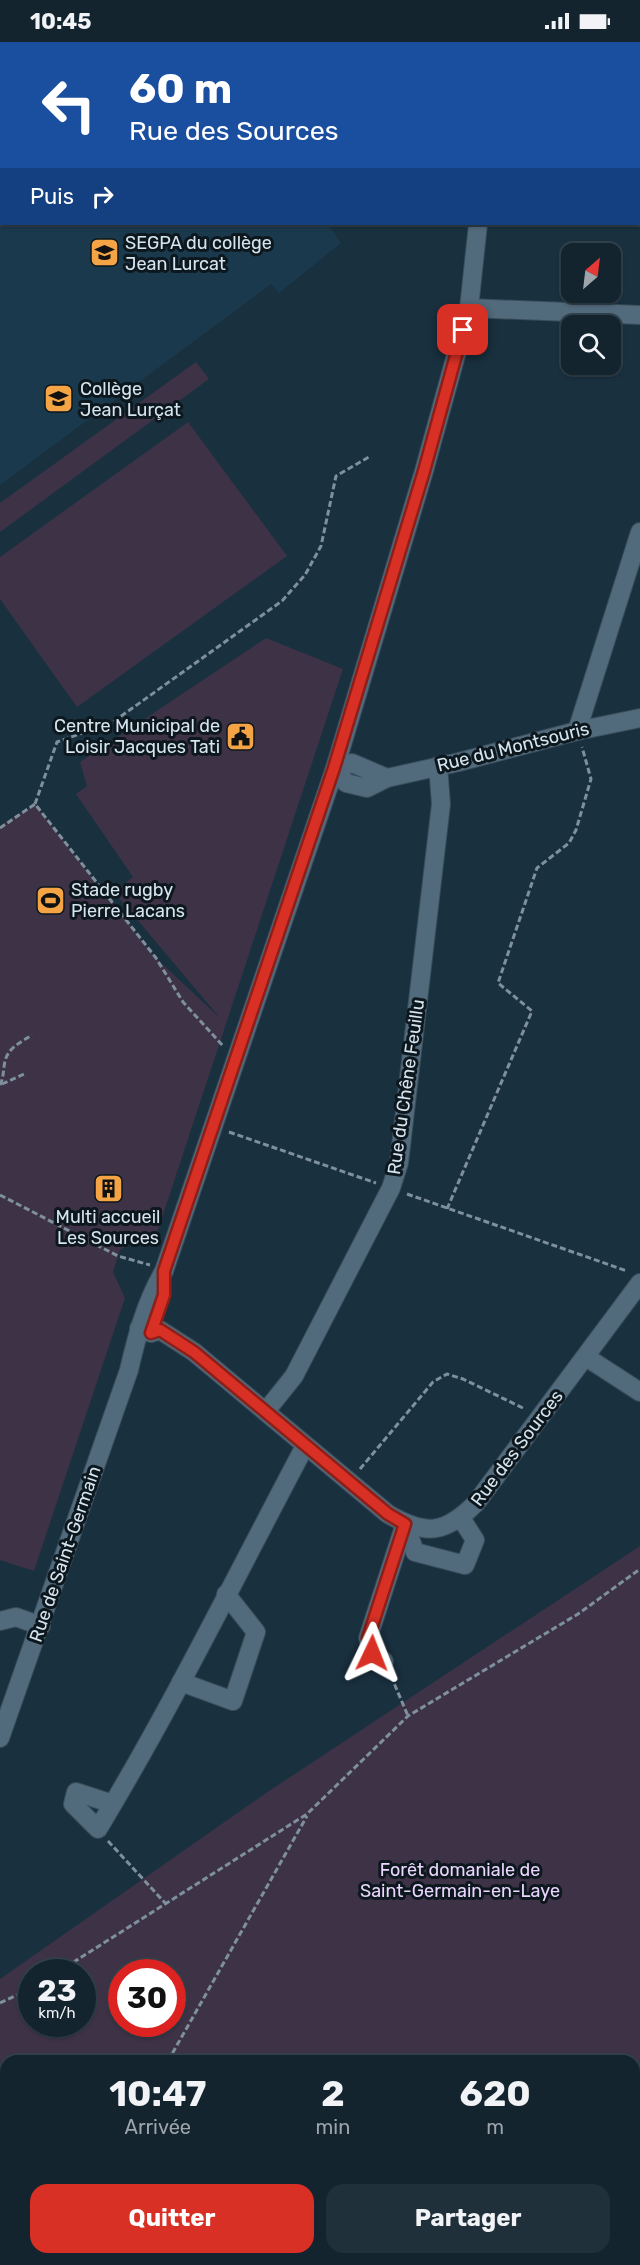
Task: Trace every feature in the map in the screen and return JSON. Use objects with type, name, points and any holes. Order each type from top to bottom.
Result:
[{"type":"street","name":"Rue de Saint-Germain","points":[[0,1738],[129,1370],[146,1349],[145,1330],[153,1291],[164,1271],[334,768],[427,461],[469,308],[478,225]]},
{"type":"street","points":[[469,308],[640,315]]},
{"type":"street","points":[[577,731],[640,532]]},
{"type":"street","name":"Rue du Montsouris","points":[[334,768],[352,763],[387,777],[640,718]]},
{"type":"street","name":"Rue du Chêne Feuillu","points":[[266,1411],[294,1376],[391,1188],[399,1163],[441,804],[438,766]]},
{"type":"street","name":"Rue des Sources","points":[[145,1330],[160,1330],[194,1352],[388,1514],[405,1524],[435,1530],[461,1518],[476,1503],[586,1357],[635,1277]]},
{"type":"street","points":[[586,1357],[640,1392]]},
{"type":"street","points":[[113,1804],[76,1792],[73,1804],[98,1829],[113,1804],[181,1682],[304,1446]]},
{"type":"street","points":[[405,1524],[415,1552],[465,1565],[475,1540],[461,1518]]},
{"type":"street","points":[[384,1661],[372,1653],[368,1638],[405,1524]]},
{"type":"street","points":[[181,1682],[233,1701],[256,1632],[226,1594]]},
{"type":"street","points":[[0,1621],[16,1617],[41,1626]]},
{"type":"path","points":[[0,828],[35,804],[57,742],[113,722],[282,601],[305,575],[321,546],[336,476],[369,457]]},
{"type":"path","points":[[447,1209],[532,1011],[498,983],[537,868],[569,843],[576,830],[591,779],[577,731]]},
{"type":"path","points":[[35,804],[156,958],[183,1002],[236,1059]]},
{"type":"path","points":[[0,1085],[4,1078],[5,1059],[9,1050],[32,1035]]},
{"type":"path","points":[[0,1085],[24,1074]]},
{"type":"path","points":[[228,1132],[391,1188],[635,1277]]},
{"type":"path","points":[[0,1195],[118,1256],[164,1271]]},
{"type":"path","points":[[350,1481],[433,1382],[447,1374],[463,1379],[541,1416]]},
{"type":"path","points":[[79,1959],[308,1814],[408,1716],[578,1614],[640,1569]]},
{"type":"path","points":[[384,1661],[408,1716]]},
{"type":"path","points":[[171,2055],[308,1814]]},
{"type":"path","points":[[98,1829],[166,1904]]},
{"type":"path","points":[[0,2003],[18,1995]]},
{"type":"shaded area","name":"Collège Jean Lurçat","points":[[3,225],[329,225],[341,243],[279,293],[271,284],[0,485],[0,227]]},
{"type":"green space","points":[[196,362],[209,379],[0,532],[0,503]]},
{"type":"green space","points":[[188,422],[287,556],[77,707],[0,599],[0,557]]},
{"type":"green space","points":[[266,638],[343,669],[158,1230],[120,1250],[113,1272],[125,1298],[34,1571],[0,1560],[0,826],[35,804],[156,958],[220,1018],[114,892],[133,877],[76,794],[87,786],[80,762]]},
{"type":"green space","name":"Forêt domaniale de Saint-Germain-en-Laye","points":[[640,1546],[640,2055],[0,2055],[0,1979],[18,1966],[18,2037],[96,2037],[96,1959],[29,1959],[266,1793]]},
{"type":"place","name":"SEGPA du collège Jean Lurcat","points":[[104,253]]},
{"type":"place","name":"Collège Jean Lurçat","points":[[59,399]]},
{"type":"place","name":"Centre Municipal de Loisir Jacques Tati","points":[[241,736]]},
{"type":"place","name":"Stade rugby Pierre Lacans","points":[[50,900]]},
{"type":"place","name":"Multi accueil Les Sources","points":[[108,1188]]},
{"type":"route","points":[[372,1653],[368,1638],[405,1524],[388,1514],[304,1446],[266,1411],[194,1352],[160,1330],[151,1333],[164,1295],[164,1271],[334,768],[424,471],[463,330]]}]
